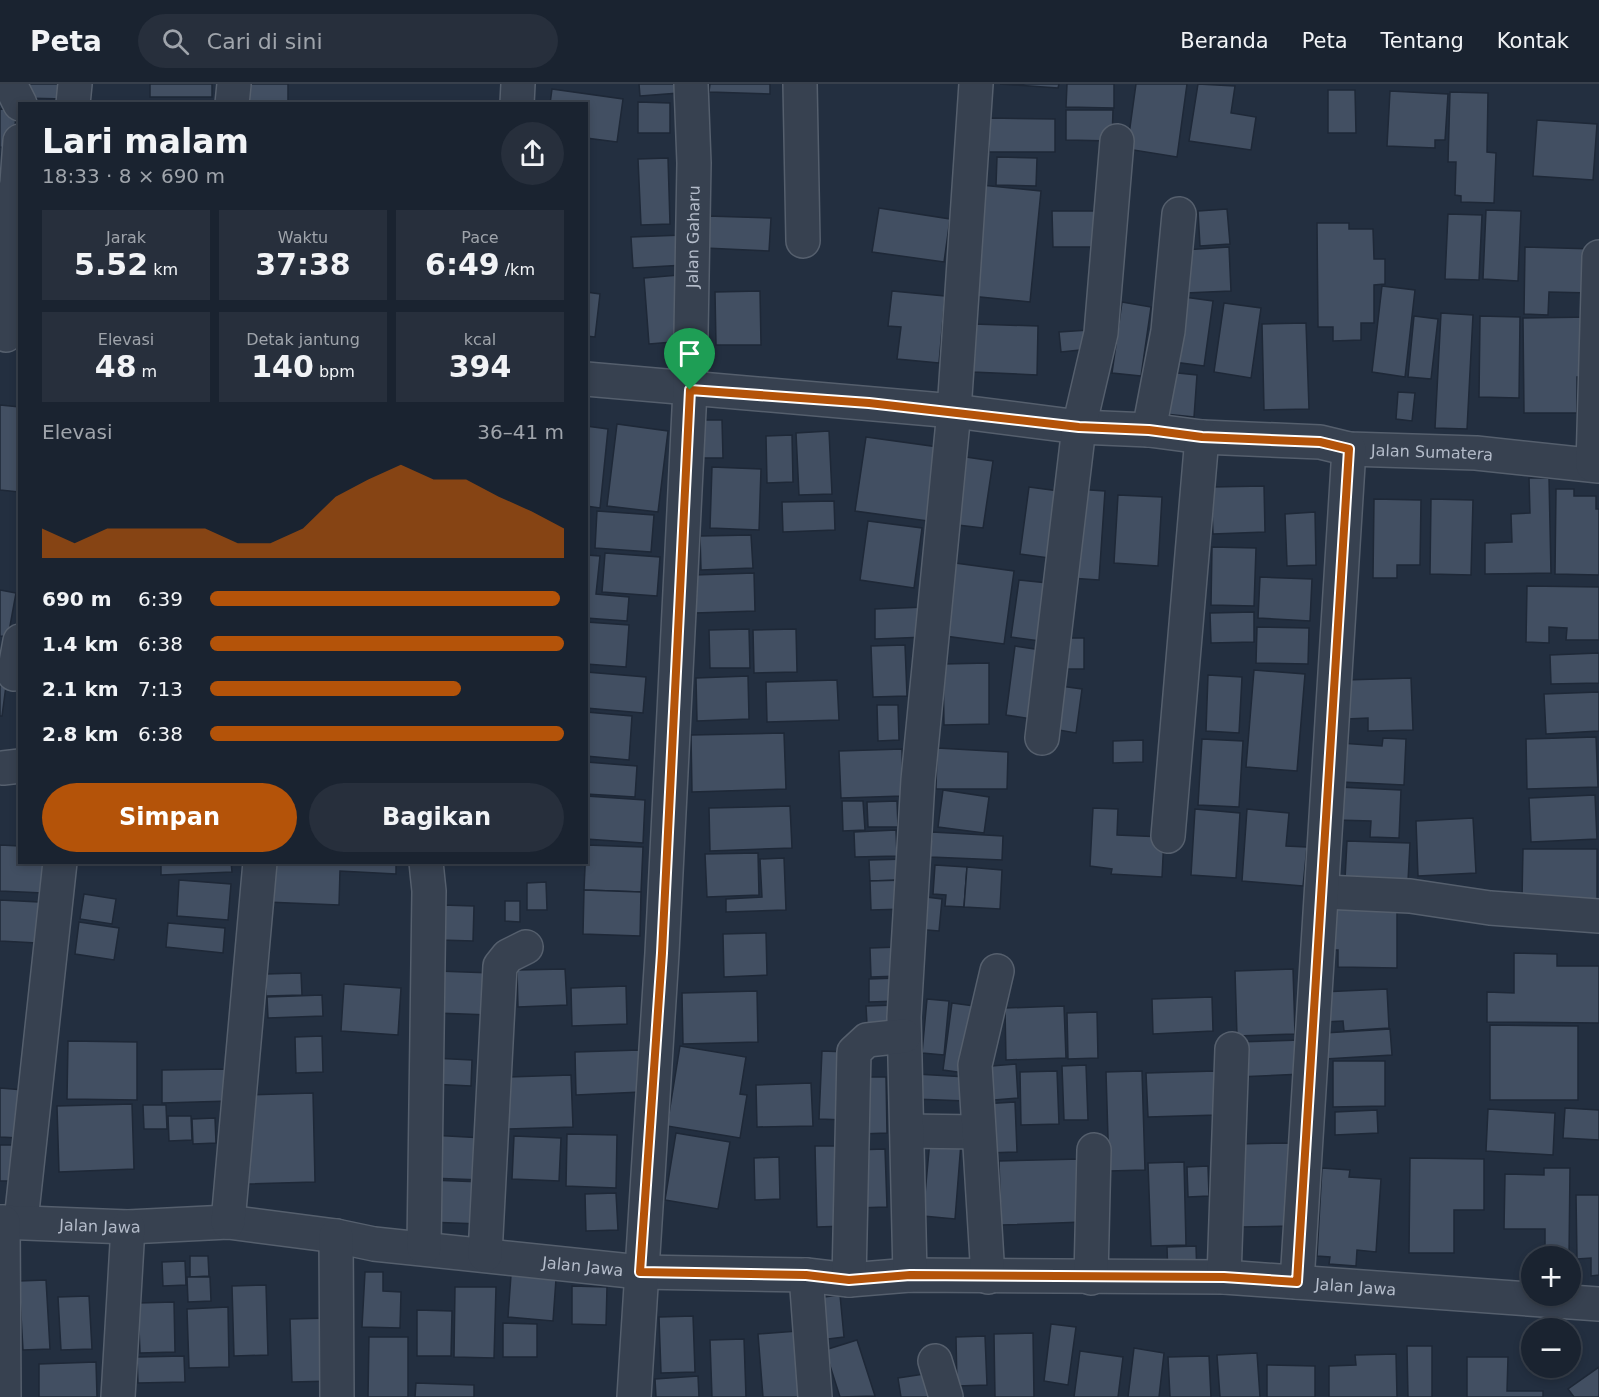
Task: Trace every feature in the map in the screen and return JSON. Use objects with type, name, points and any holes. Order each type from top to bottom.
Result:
[{"type":"street","points":[[10,84],[19,102]]},
{"type":"street","points":[[73,102],[75,84]]},
{"type":"street","points":[[232,102],[234,84]]},
{"type":"street","points":[[517,102],[518,84]]},
{"type":"street","name":"Jalan Gaharu","points":[[634,1397],[640,1272],[662,953],[690,390],[694,163],[691,84]]},
{"type":"street","points":[[800,84],[803,241]]},
{"type":"street","points":[[910,1275],[904,1036],[918,780],[954,411],[975,84]]},
{"type":"street","points":[[1042,738],[1079,427],[1101,333],[1117,141]]},
{"type":"street","points":[[9,336],[9,219],[18,169]]},
{"type":"street","points":[[1149,430],[1168,331],[1179,214]]},
{"type":"street","points":[[1596,465],[1599,257]]},
{"type":"street","name":"Jalan Sumatera","points":[[588,379],[690,390],[954,411],[1079,427],[1149,430],[1202,437],[1320,442],[1349,449],[1476,453],[1596,465]]},
{"type":"street","points":[[1168,836],[1202,437]]},
{"type":"street","points":[[1297,1282],[1324,892],[1349,449]]},
{"type":"street","points":[[14,674],[18,652]]},
{"type":"street","points":[[4,1397],[8,1222],[60,864]]},
{"type":"street","points":[[228,1222],[260,864]]},
{"type":"street","points":[[424,1248],[429,891],[426,864]]},
{"type":"street","points":[[1324,892],[1410,896],[1490,908],[1599,916]]},
{"type":"street","points":[[485,1255],[500,966],[508,956],[526,948]]},
{"type":"street","points":[[988,1277],[975,1065],[997,971]]},
{"type":"street","points":[[849,1280],[854,1053],[867,1040],[904,1036]]},
{"type":"street","points":[[1224,1277],[1232,1049]]},
{"type":"street","points":[[907,1131],[978,1132]]},
{"type":"street","points":[[1092,1278],[1094,1150]]},
{"type":"street","name":"Jalan Jawa","points":[[8,1222],[128,1227],[228,1222],[336,1236],[374,1244],[640,1272],[806,1275],[849,1280],[910,1275],[1092,1278],[1224,1277],[1599,1304]]},
{"type":"street","points":[[118,1397],[128,1227]]},
{"type":"street","points":[[336,1236],[337,1397]]},
{"type":"street","points":[[806,1275],[815,1397]]},
{"type":"street","points":[[934,1361],[946,1397]]},
{"type":"building","points":[[22,84],[65,84],[65,99],[22,98]]},
{"type":"building","points":[[150,84],[212,84],[212,97],[150,97]]},
{"type":"building","points":[[245,84],[288,84],[288,102],[244,102]]},
{"type":"building","points":[[639,84],[678,84],[679,93],[640,96]]},
{"type":"building","points":[[710,84],[770,84],[770,94],[709,92]]},
{"type":"building","points":[[1000,84],[1059,84],[1058,88]]},
{"type":"building","points":[[1067,84],[1114,84],[1114,108],[1066,107]]},
{"type":"building","points":[[1136,84],[1187,84],[1177,157],[1127,149]]},
{"type":"building","points":[[1198,84],[1235,86],[1231,113],[1256,117],[1251,150],[1189,141]]},
{"type":"building","points":[[552,89],[623,99],[617,142],[588,138],[588,102],[550,102]]},
{"type":"building","points":[[1328,90],[1355,90],[1356,133],[1328,133]]},
{"type":"building","points":[[1390,91],[1448,94],[1445,140],[1435,140],[1435,148],[1387,146]]},
{"type":"building","points":[[1450,92],[1488,93],[1487,152],[1496,153],[1494,203],[1461,202],[1461,196],[1455,195],[1456,162],[1448,162]]},
{"type":"building","points":[[638,102],[670,103],[670,133],[638,133]]},
{"type":"building","points":[[0,109],[16,110],[14,148],[0,147]]},
{"type":"building","points":[[1066,110],[1113,110],[1112,141],[1066,140]]},
{"type":"building","points":[[989,118],[1055,119],[1055,152],[989,152]]},
{"type":"building","points":[[1537,120],[1597,124],[1593,180],[1533,176]]},
{"type":"building","points":[[997,157],[1037,158],[1036,186],[996,185]]},
{"type":"building","points":[[668,158],[670,224],[641,225],[638,159]]},
{"type":"building","points":[[981,185],[1041,191],[1030,302],[970,296]]},
{"type":"building","points":[[879,208],[950,219],[944,262],[872,252]]},
{"type":"building","points":[[1227,209],[1230,244],[1200,246],[1198,211]]},
{"type":"building","points":[[1486,210],[1521,211],[1518,281],[1483,279]]},
{"type":"building","points":[[1052,211],[1102,211],[1102,247],[1053,247]]},
{"type":"building","points":[[1448,214],[1482,215],[1479,280],[1445,279]]},
{"type":"building","points":[[707,216],[771,218],[769,251],[705,248]]},
{"type":"building","points":[[1317,223],[1349,223],[1349,229],[1373,229],[1374,259],[1385,259],[1385,284],[1374,285],[1374,323],[1361,323],[1361,340],[1333,341],[1333,327],[1318,327]]},
{"type":"building","points":[[683,235],[685,265],[633,268],[631,237]]},
{"type":"building","points":[[1229,247],[1231,291],[1185,293],[1183,250]]},
{"type":"building","points":[[1525,247],[1594,249],[1592,293],[1549,292],[1548,315],[1524,314]]},
{"type":"building","points":[[679,275],[685,341],[649,344],[644,278]]},
{"type":"building","points":[[1382,286],[1415,290],[1405,377],[1372,372]]},
{"type":"building","points":[[760,291],[761,345],[716,345],[715,292]]},
{"type":"building","points":[[892,291],[945,296],[939,363],[897,359],[901,327],[888,326]]},
{"type":"building","points":[[588,292],[600,294],[595,337],[588,336]]},
{"type":"building","points":[[1184,297],[1213,301],[1204,366],[1174,362]]},
{"type":"building","points":[[1122,302],[1151,307],[1141,376],[1112,373]]},
{"type":"building","points":[[1224,303],[1261,308],[1251,378],[1214,372]]},
{"type":"building","points":[[1441,313],[1473,315],[1467,429],[1435,428]]},
{"type":"building","points":[[1414,316],[1438,319],[1431,379],[1408,377]]},
{"type":"building","points":[[1480,316],[1520,317],[1519,398],[1479,397]]},
{"type":"building","points":[[1592,317],[1585,377],[1577,377],[1577,413],[1524,413],[1523,318]]},
{"type":"building","points":[[1306,323],[1309,409],[1264,410],[1262,324]]},
{"type":"building","points":[[973,324],[1038,326],[1037,375],[972,372]]},
{"type":"building","points":[[1089,330],[1090,349],[1061,352],[1059,332]]},
{"type":"building","points":[[1168,372],[1197,375],[1194,417],[1165,414]]},
{"type":"building","points":[[1398,392],[1415,393],[1412,421],[1396,419]]},
{"type":"building","points":[[0,405],[18,407],[18,492],[0,490]]},
{"type":"building","points":[[702,420],[722,420],[723,458],[703,458]]},
{"type":"building","points":[[617,424],[668,431],[658,512],[607,506]]},
{"type":"building","points":[[588,426],[608,429],[600,508],[588,506]]},
{"type":"building","points":[[829,431],[832,494],[799,495],[796,433]]},
{"type":"building","points":[[792,435],[793,482],[767,483],[766,436]]},
{"type":"building","points":[[866,437],[938,447],[928,521],[855,511]]},
{"type":"building","points":[[959,456],[993,461],[983,528],[949,524]]},
{"type":"building","points":[[712,467],[761,469],[759,530],[710,528]]},
{"type":"building","points":[[1529,478],[1549,478],[1551,573],[1485,574],[1485,543],[1512,542],[1511,514],[1530,513]]},
{"type":"building","points":[[1264,486],[1265,532],[1213,534],[1211,487]]},
{"type":"building","points":[[1029,487],[1059,491],[1049,558],[1020,554]]},
{"type":"building","points":[[1075,489],[1105,491],[1099,580],[1070,578]]},
{"type":"building","points":[[1556,489],[1574,489],[1574,496],[1596,496],[1596,509],[1599,509],[1599,575],[1555,574]]},
{"type":"building","points":[[1118,495],[1162,497],[1158,566],[1114,563]]},
{"type":"building","points":[[1374,499],[1421,500],[1420,565],[1397,565],[1397,578],[1373,578]]},
{"type":"building","points":[[1431,499],[1473,500],[1471,575],[1430,574]]},
{"type":"building","points":[[834,501],[835,530],[783,532],[782,502]]},
{"type":"building","points":[[597,511],[654,515],[651,552],[595,548]]},
{"type":"building","points":[[1315,512],[1316,565],[1287,566],[1285,514]]},
{"type":"building","points":[[868,521],[922,528],[914,588],[860,580]]},
{"type":"building","points":[[751,535],[753,568],[701,570],[700,536]]},
{"type":"building","points":[[1212,547],[1256,548],[1254,606],[1211,605]]},
{"type":"building","points":[[605,553],[660,557],[657,596],[602,592]]},
{"type":"building","points":[[588,555],[600,556],[596,594],[629,597],[627,621],[588,618]]},
{"type":"building","points":[[955,563],[1014,571],[1004,644],[945,636]]},
{"type":"building","points":[[754,573],[755,611],[695,613],[694,575]]},
{"type":"building","points":[[1260,577],[1312,579],[1310,621],[1258,618]]},
{"type":"building","points":[[1019,580],[1048,583],[1040,641],[1011,637]]},
{"type":"building","points":[[1527,586],[1599,587],[1599,640],[1566,640],[1567,628],[1549,627],[1549,643],[1526,642]]},
{"type":"building","points":[[0,590],[16,593],[8,637],[0,636]]},
{"type":"building","points":[[926,607],[927,637],[875,639],[875,609]]},
{"type":"building","points":[[1254,612],[1254,642],[1211,643],[1210,613]]},
{"type":"building","points":[[588,622],[629,625],[626,667],[588,664]]},
{"type":"building","points":[[1257,627],[1309,628],[1308,664],[1256,663]]},
{"type":"building","points":[[749,629],[750,668],[710,668],[709,630]]},
{"type":"building","points":[[796,629],[797,672],[754,673],[753,630]]},
{"type":"building","points":[[1058,638],[1084,638],[1084,669],[1058,669]]},
{"type":"building","points":[[905,645],[907,696],[873,697],[871,646]]},
{"type":"building","points":[[1015,646],[1048,651],[1038,720],[1006,715]]},
{"type":"building","points":[[1599,653],[1599,683],[1551,684],[1550,655]]},
{"type":"building","points":[[989,663],[989,724],[944,725],[943,664]]},
{"type":"building","points":[[1254,670],[1305,674],[1297,771],[1246,767]]},
{"type":"building","points":[[588,672],[646,677],[643,713],[588,708]]},
{"type":"building","points":[[1208,675],[1242,677],[1239,733],[1206,731]]},
{"type":"building","points":[[748,676],[749,719],[697,721],[696,678]]},
{"type":"building","points":[[0,677],[7,678],[2,716],[0,716]]},
{"type":"building","points":[[1411,678],[1413,730],[1368,731],[1368,718],[1346,719],[1345,680]]},
{"type":"building","points":[[837,680],[839,720],[767,722],[766,682]]},
{"type":"building","points":[[1053,685],[1082,689],[1076,733],[1047,728]]},
{"type":"building","points":[[1599,692],[1599,731],[1546,734],[1544,694]]},
{"type":"building","points":[[877,705],[898,705],[899,740],[878,741]]},
{"type":"building","points":[[588,712],[632,716],[629,760],[588,756]]},
{"type":"building","points":[[784,733],[786,789],[692,792],[691,735]]},
{"type":"building","points":[[1596,737],[1598,787],[1527,789],[1526,739]]},
{"type":"building","points":[[1383,738],[1406,739],[1404,785],[1341,782],[1340,743],[1382,746]]},
{"type":"building","points":[[1202,739],[1243,741],[1239,807],[1198,805]]},
{"type":"building","points":[[1143,740],[1143,762],[1113,763],[1113,741]]},
{"type":"building","points":[[937,748],[1008,752],[1007,789],[936,789]]},
{"type":"building","points":[[902,749],[903,796],[841,798],[839,751]]},
{"type":"building","points":[[588,762],[637,766],[635,797],[588,794]]},
{"type":"building","points":[[1338,787],[1401,790],[1399,838],[1370,837],[1371,821],[1336,820]]},
{"type":"building","points":[[943,790],[989,797],[984,833],[938,827]]},
{"type":"building","points":[[1595,795],[1597,839],[1531,842],[1529,798]]},
{"type":"building","points":[[588,796],[645,800],[643,843],[588,839]]},
{"type":"building","points":[[842,801],[863,801],[865,830],[843,831]]},
{"type":"building","points":[[897,801],[898,827],[868,827],[867,802]]},
{"type":"building","points":[[790,806],[792,848],[710,851],[709,808]]},
{"type":"building","points":[[1093,808],[1118,809],[1117,835],[1164,837],[1162,877],[1111,874],[1112,869],[1090,866]]},
{"type":"building","points":[[1195,809],[1240,813],[1236,878],[1191,875]]},
{"type":"building","points":[[1247,809],[1289,813],[1286,846],[1307,847],[1303,886],[1242,881]]},
{"type":"building","points":[[1473,818],[1476,873],[1418,876],[1416,821]]},
{"type":"building","points":[[896,830],[897,856],[855,857],[854,832]]},
{"type":"building","points":[[932,832],[1003,836],[1002,860],[930,857]]},
{"type":"building","points":[[1347,841],[1410,843],[1408,881],[1345,879]]},
{"type":"building","points":[[0,845],[18,846],[18,864],[45,864],[43,893],[0,891]]},
{"type":"building","points":[[588,845],[643,847],[641,892],[584,890]]},
{"type":"building","points":[[1523,849],[1597,849],[1597,901],[1522,900]]},
{"type":"building","points":[[758,853],[759,895],[707,897],[705,854]]},
{"type":"building","points":[[784,858],[786,910],[726,912],[726,899],[762,897],[760,859]]},
{"type":"building","points":[[907,859],[904,880],[870,881],[869,860]]},
{"type":"building","points":[[161,864],[231,864],[232,872],[161,875]]},
{"type":"building","points":[[268,864],[396,864],[396,874],[340,871],[339,905],[266,902]]},
{"type":"building","points":[[935,865],[967,867],[964,907],[945,906],[946,895],[933,894]]},
{"type":"building","points":[[967,867],[1002,870],[1000,909],[964,907]]},
{"type":"building","points":[[179,880],[231,884],[228,920],[177,916]]},
{"type":"building","points":[[904,880],[905,909],[871,910],[870,881]]},
{"type":"building","points":[[546,882],[547,910],[527,910],[527,883]]},
{"type":"building","points":[[584,890],[641,892],[640,936],[583,934]]},
{"type":"building","points":[[84,894],[116,899],[112,924],[80,919]]},
{"type":"building","points":[[918,896],[942,899],[939,931],[915,929]]},
{"type":"building","points":[[0,900],[39,902],[37,943],[0,941]]},
{"type":"building","points":[[505,901],[520,901],[520,922],[505,921]]},
{"type":"building","points":[[442,905],[474,906],[473,941],[440,940]]},
{"type":"building","points":[[1329,908],[1397,908],[1397,968],[1338,967],[1338,950],[1329,950]]},
{"type":"building","points":[[79,922],[119,928],[114,960],[75,954]]},
{"type":"building","points":[[168,923],[225,928],[223,953],[166,947]]},
{"type":"building","points":[[766,933],[767,975],[724,977],[723,934]]},
{"type":"building","points":[[900,947],[901,976],[871,977],[870,948]]},
{"type":"building","points":[[1514,953],[1557,954],[1557,966],[1599,966],[1599,1023],[1487,1022],[1487,992],[1514,993]]},
{"type":"building","points":[[565,969],[567,1005],[518,1007],[517,970]]},
{"type":"building","points":[[1293,969],[1295,1034],[1237,1036],[1235,971]]},
{"type":"building","points":[[437,971],[492,973],[490,1015],[436,1013]]},
{"type":"building","points":[[301,973],[302,995],[266,996],[266,974]]},
{"type":"building","points":[[899,978],[900,1001],[869,1002],[869,979]]},
{"type":"building","points":[[344,984],[401,988],[398,1035],[341,1031]]},
{"type":"building","points":[[626,986],[627,1024],[572,1026],[571,988]]},
{"type":"building","points":[[1387,989],[1389,1028],[1344,1031],[1343,1021],[1323,1022],[1321,992]]},
{"type":"building","points":[[757,991],[758,1042],[683,1044],[682,993]]},
{"type":"building","points":[[322,995],[323,1016],[268,1018],[267,997]]},
{"type":"building","points":[[1212,997],[1213,1031],[1153,1034],[1152,999]]},
{"type":"building","points":[[927,999],[949,1001],[944,1055],[922,1053]]},
{"type":"building","points":[[952,1003],[982,1007],[972,1074],[943,1070]]},
{"type":"building","points":[[896,1005],[897,1023],[867,1024],[866,1006]]},
{"type":"building","points":[[1064,1006],[1066,1058],[1006,1060],[1005,1008]]},
{"type":"building","points":[[1097,1012],[1098,1058],[1068,1059],[1067,1013]]},
{"type":"building","points":[[1490,1025],[1578,1026],[1578,1100],[1490,1100]]},
{"type":"building","points":[[1390,1029],[1392,1055],[1325,1059],[1324,1033]]},
{"type":"building","points":[[322,1036],[323,1072],[296,1073],[295,1037]]},
{"type":"building","points":[[1301,1040],[1303,1074],[1237,1077],[1236,1042]]},
{"type":"building","points":[[68,1041],[137,1042],[137,1100],[67,1099]]},
{"type":"building","points":[[680,1046],[746,1057],[740,1094],[747,1095],[740,1138],[667,1126]]},
{"type":"building","points":[[640,1050],[641,1092],[576,1095],[575,1052]]},
{"type":"building","points":[[822,1051],[849,1052],[845,1120],[819,1119]]},
{"type":"building","points":[[432,1058],[472,1060],[471,1086],[430,1084]]},
{"type":"building","points":[[1333,1061],[1385,1061],[1385,1106],[1333,1107]]},
{"type":"building","points":[[1016,1064],[1018,1098],[982,1101],[979,1067]]},
{"type":"building","points":[[1086,1065],[1088,1120],[1064,1120],[1062,1066]]},
{"type":"building","points":[[229,1069],[230,1101],[162,1103],[162,1070]]},
{"type":"building","points":[[1057,1071],[1059,1124],[1021,1125],[1020,1072]]},
{"type":"building","points":[[1142,1071],[1145,1170],[1109,1171],[1106,1072]]},
{"type":"building","points":[[1216,1071],[1217,1115],[1148,1117],[1146,1073]]},
{"type":"building","points":[[916,1074],[967,1077],[966,1101],[914,1099]]},
{"type":"building","points":[[571,1075],[573,1127],[508,1129],[507,1077]]},
{"type":"building","points":[[858,1077],[886,1077],[887,1133],[860,1134]]},
{"type":"building","points":[[811,1083],[813,1126],[757,1127],[756,1085]]},
{"type":"building","points":[[0,1088],[24,1090],[19,1138],[0,1137]]},
{"type":"building","points":[[313,1093],[315,1182],[247,1184],[244,1095]]},
{"type":"building","points":[[1015,1102],[1017,1152],[985,1153],[982,1104]]},
{"type":"building","points":[[132,1104],[134,1169],[59,1172],[57,1106]]},
{"type":"building","points":[[143,1105],[166,1105],[167,1129],[144,1129]]},
{"type":"building","points":[[1565,1108],[1599,1110],[1599,1140],[1563,1138]]},
{"type":"building","points":[[1488,1109],[1555,1113],[1553,1155],[1486,1151]]},
{"type":"building","points":[[1377,1110],[1378,1133],[1335,1135],[1335,1112]]},
{"type":"building","points":[[168,1116],[191,1116],[192,1140],[169,1141]]},
{"type":"building","points":[[215,1118],[216,1143],[193,1144],[192,1119]]},
{"type":"building","points":[[676,1133],[730,1142],[718,1209],[665,1200]]},
{"type":"building","points":[[567,1134],[617,1135],[616,1188],[566,1186]]},
{"type":"building","points":[[430,1135],[484,1138],[482,1180],[429,1178]]},
{"type":"building","points":[[514,1136],[561,1138],[559,1181],[512,1179]]},
{"type":"building","points":[[930,1140],[961,1143],[955,1219],[923,1216]]},
{"type":"building","points":[[1289,1143],[1292,1226],[1240,1227],[1237,1144]]},
{"type":"building","points":[[0,1145],[15,1145],[16,1181],[0,1181]]},
{"type":"building","points":[[815,1146],[844,1146],[846,1226],[817,1227]]},
{"type":"building","points":[[885,1149],[887,1207],[855,1208],[853,1150]]},
{"type":"building","points":[[779,1157],[780,1199],[755,1200],[754,1158]]},
{"type":"building","points":[[1410,1158],[1484,1159],[1484,1210],[1454,1210],[1454,1253],[1409,1253]]},
{"type":"building","points":[[1081,1159],[1083,1222],[1001,1225],[999,1161]]},
{"type":"building","points":[[1184,1162],[1186,1245],[1151,1246],[1148,1163]]},
{"type":"building","points":[[1208,1166],[1209,1196],[1188,1197],[1187,1167]]},
{"type":"building","points":[[1322,1168],[1350,1170],[1349,1177],[1381,1179],[1376,1252],[1357,1250],[1356,1266],[1329,1264],[1330,1257],[1317,1256]]},
{"type":"building","points":[[1544,1168],[1570,1168],[1569,1246],[1545,1246],[1545,1229],[1504,1229],[1505,1174],[1544,1175]]},
{"type":"building","points":[[429,1180],[483,1182],[481,1224],[427,1222]]},
{"type":"building","points":[[616,1193],[618,1230],[586,1231],[585,1194]]},
{"type":"building","points":[[1576,1195],[1599,1195],[1599,1275],[1591,1276],[1591,1258],[1581,1259],[1581,1246],[1577,1246]]},
{"type":"building","points":[[1196,1246],[1197,1276],[1168,1276],[1167,1247]]},
{"type":"building","points":[[190,1256],[208,1256],[209,1276],[190,1277]]},
{"type":"building","points":[[185,1261],[186,1285],[163,1286],[162,1262]]},
{"type":"building","points":[[365,1272],[383,1272],[383,1291],[401,1292],[400,1328],[362,1327]]},
{"type":"building","points":[[511,1275],[556,1279],[553,1321],[508,1317]]},
{"type":"building","points":[[187,1277],[210,1277],[211,1301],[188,1302]]},
{"type":"building","points":[[46,1280],[50,1349],[23,1350],[19,1281]]},
{"type":"building","points":[[266,1285],[268,1355],[234,1356],[232,1286]]},
{"type":"building","points":[[572,1286],[607,1287],[606,1325],[572,1324]]},
{"type":"building","points":[[455,1287],[496,1287],[494,1358],[454,1357]]},
{"type":"building","points":[[840,1295],[844,1337],[820,1340],[816,1298]]},
{"type":"building","points":[[89,1296],[92,1349],[61,1350],[58,1297]]},
{"type":"building","points":[[174,1302],[175,1352],[140,1353],[138,1303]]},
{"type":"building","points":[[228,1307],[229,1367],[189,1368],[187,1309]]},
{"type":"building","points":[[417,1310],[452,1311],[451,1356],[417,1356]]},
{"type":"building","points":[[693,1316],[695,1372],[661,1373],[659,1317]]},
{"type":"building","points":[[331,1318],[333,1381],[292,1382],[290,1319]]},
{"type":"building","points":[[503,1323],[537,1324],[537,1357],[503,1357]]},
{"type":"building","points":[[1051,1324],[1076,1327],[1068,1385],[1044,1381]]},
{"type":"building","points":[[798,1331],[803,1397],[763,1397],[758,1334]]},
{"type":"building","points":[[1033,1333],[1034,1397],[995,1397],[994,1334]]},
{"type":"building","points":[[985,1336],[987,1385],[957,1386],[956,1337]]},
{"type":"building","points":[[369,1337],[408,1337],[408,1397],[368,1397]]},
{"type":"building","points":[[744,1339],[746,1397],[712,1397],[710,1340]]},
{"type":"building","points":[[857,1340],[875,1396],[840,1397],[825,1350]]},
{"type":"building","points":[[1407,1346],[1432,1346],[1432,1397],[1408,1397]]},
{"type":"building","points":[[1134,1348],[1164,1353],[1159,1397],[1128,1397]]},
{"type":"building","points":[[1080,1351],[1123,1357],[1118,1397],[1074,1397]]},
{"type":"building","points":[[1257,1353],[1260,1397],[1220,1397],[1217,1355]]},
{"type":"building","points":[[1396,1354],[1397,1397],[1329,1397],[1329,1366],[1356,1365],[1355,1355]]},
{"type":"building","points":[[184,1356],[185,1382],[138,1383],[137,1357]]},
{"type":"building","points":[[1209,1356],[1211,1397],[1170,1397],[1168,1357]]},
{"type":"building","points":[[1467,1357],[1508,1357],[1507,1391],[1543,1391],[1543,1397],[1467,1397]]},
{"type":"building","points":[[96,1362],[97,1397],[39,1397],[39,1364]]},
{"type":"building","points":[[1267,1365],[1315,1366],[1315,1397],[1267,1397]]},
{"type":"building","points":[[1599,1367],[1599,1397],[1574,1397],[1568,1389]]},
{"type":"building","points":[[931,1373],[935,1397],[901,1397],[898,1378]]},
{"type":"building","points":[[698,1376],[699,1397],[656,1397],[655,1379]]},
{"type":"building","points":[[416,1383],[474,1385],[474,1397],[415,1397]]},
{"type":"route","points":[[690,390],[785,395],[954,411],[1079,427],[1149,430],[1202,437],[1320,442],[1349,449],[1324,892],[1297,1282],[1224,1277],[1092,1278],[910,1275],[849,1280],[806,1275],[640,1272],[662,953],[690,390]]}]
